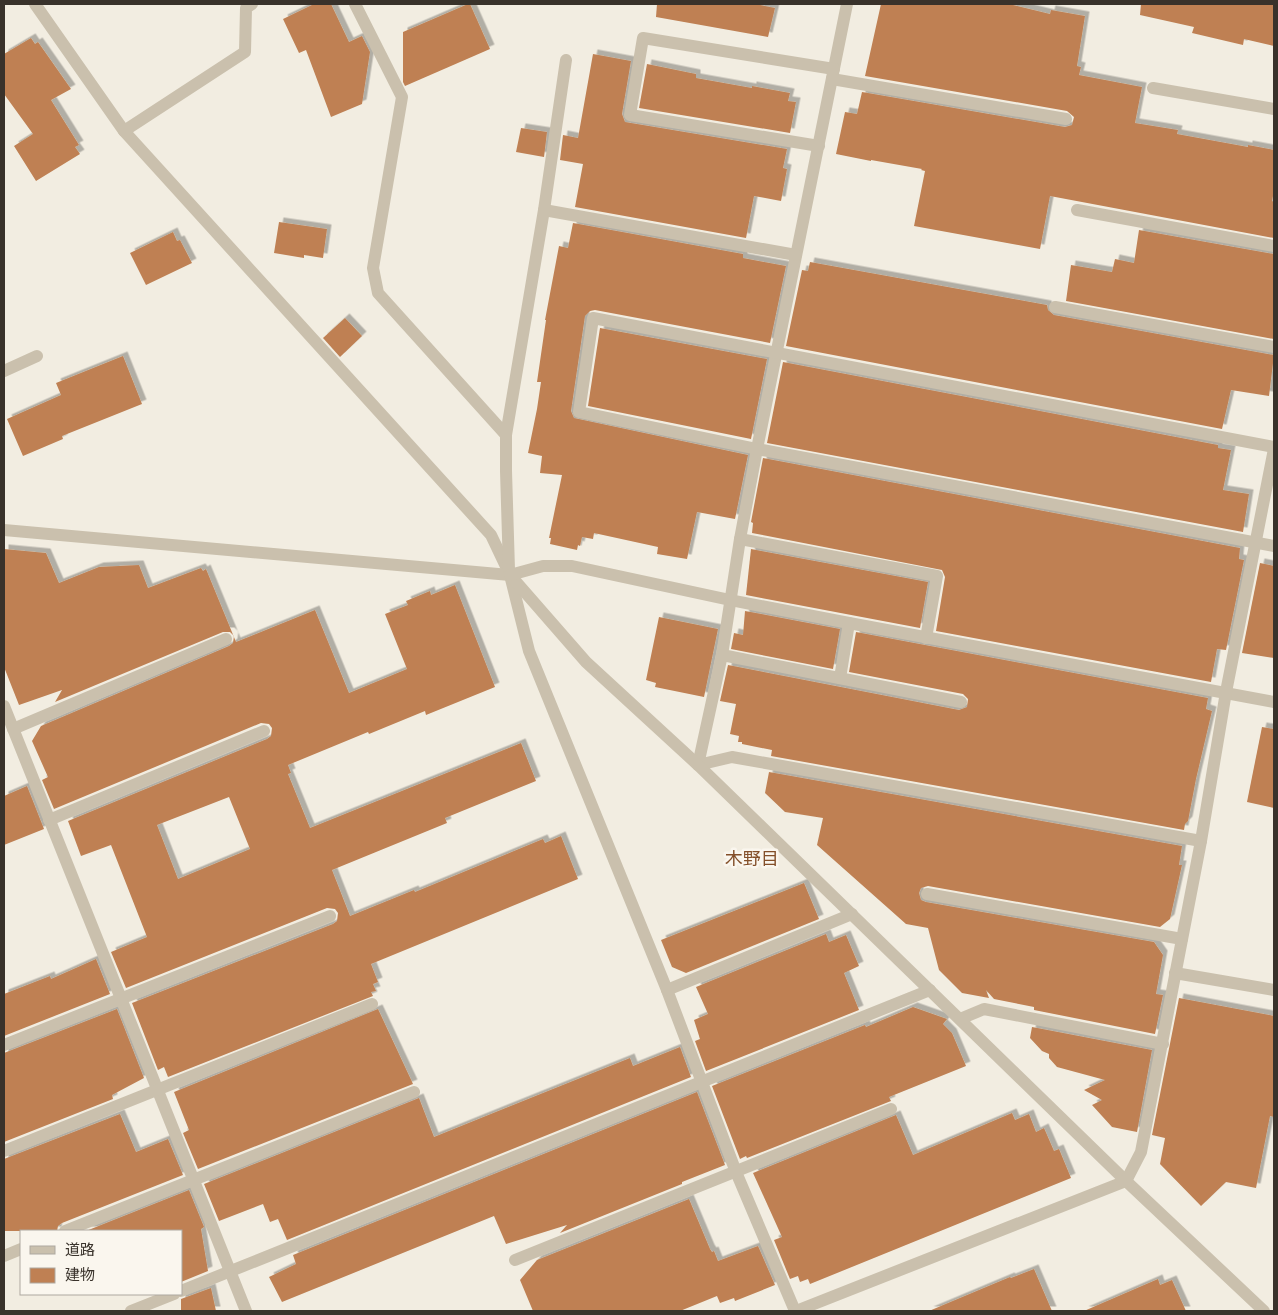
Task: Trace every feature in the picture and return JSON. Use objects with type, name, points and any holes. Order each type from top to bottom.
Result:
[{"type":"street","points":[[34,4],[124,131],[491,535],[510,575],[529,651],[666,990],[736,1172],[795,1311],[1126,1181],[1141,1152],[1163,1044],[1201,841],[1226,692],[1255,542],[1274,448],[593,318],[579,412],[757,449],[1255,542],[1274,546]]},
{"type":"street","points":[[124,131],[246,52],[246,8],[252,4]]},
{"type":"street","points":[[355,4],[402,97],[373,268],[378,293],[506,435]]},
{"type":"street","points":[[698,765],[722,654],[740,539],[757,449],[847,4]]},
{"type":"street","points":[[819,146],[630,115],[643,38],[1066,119]]},
{"type":"street","points":[[566,60],[544,210],[506,435],[510,575],[586,662],[698,765],[1126,1181],[1264,1311]]},
{"type":"street","points":[[1153,88],[1274,109]]},
{"type":"street","points":[[544,210],[796,255]]},
{"type":"street","points":[[1077,210],[1274,246]]},
{"type":"street","points":[[1055,307],[1274,346]]},
{"type":"street","points":[[4,371],[36,356]]},
{"type":"street","points":[[4,530],[510,575],[543,566],[572,566],[730,600],[926,638],[1274,702]]},
{"type":"street","points":[[740,539],[937,576],[926,638]]},
{"type":"street","points":[[840,678],[849,623]]},
{"type":"street","points":[[13,729],[226,639]]},
{"type":"street","points":[[722,654],[961,702]]},
{"type":"street","points":[[4,706],[246,1311]]},
{"type":"street","points":[[49,820],[264,731]]},
{"type":"street","points":[[698,765],[732,757],[1201,841]]},
{"type":"street","points":[[927,894],[1182,938]]},
{"type":"street","points":[[666,990],[852,914]]},
{"type":"street","points":[[4,1045],[330,916]]},
{"type":"street","points":[[1175,973],[1274,990]]},
{"type":"street","points":[[182,1291],[930,990]]},
{"type":"street","points":[[4,1151],[372,1004]]},
{"type":"street","points":[[960,1019],[984,1009],[1163,1044]]},
{"type":"street","points":[[67,1230],[414,1092]]},
{"type":"street","points":[[515,1260],[891,1109]]},
{"type":"street","points":[[4,1256],[20,1249]]},
{"type":"street","points":[[131,1311],[171,1295]]},
{"type":"building","points":[[314,4],[331,4],[349,42],[362,36],[370,52],[362,104],[331,117],[306,50],[299,53],[283,19]]},
{"type":"building","points":[[470,4],[490,49],[405,86],[403,82],[403,32]]},
{"type":"building","points":[[657,4],[755,4],[775,8],[768,37],[656,17]]},
{"type":"building","points":[[881,4],[1009,4],[1050,14],[1051,10],[1085,16],[1077,66],[1081,67],[1079,75],[1142,87],[1135,123],[1178,130],[1177,134],[1274,150],[1274,191],[1272,201],[1274,202],[1274,238],[1050,196],[1040,249],[914,226],[925,171],[836,154],[845,112],[857,114],[862,92],[1065,127],[1072,125],[1074,117],[1067,111],[865,76]]},
{"type":"building","points":[[1141,4],[1274,4],[1274,46],[1244,39],[1243,45],[1192,33],[1194,27],[1140,15]]},
{"type":"building","points":[[31,38],[35,44],[38,42],[71,89],[51,100],[79,145],[75,147],[80,154],[36,181],[14,146],[33,134],[4,94],[4,54]]},
{"type":"building","points":[[593,54],[631,61],[622,114],[625,122],[787,149],[783,168],[787,169],[781,201],[754,196],[746,238],[575,207],[583,164],[560,160],[563,135],[578,138]]},
{"type":"building","points":[[647,64],[696,74],[696,78],[790,93],[788,101],[796,102],[790,133],[639,108]]},
{"type":"building","points":[[521,128],[547,132],[544,157],[516,152]]},
{"type":"building","points":[[279,222],[327,229],[323,258],[304,255],[304,258],[274,253]]},
{"type":"building","points":[[573,223],[743,254],[743,258],[786,266],[770,343],[595,310],[590,311],[585,316],[571,411],[574,418],[748,455],[735,519],[697,512],[687,559],[657,554],[658,547],[594,533],[593,539],[582,537],[577,550],[550,544],[551,538],[549,538],[562,475],[540,473],[542,456],[528,453],[541,382],[537,382],[545,320],[559,246],[568,248]]},
{"type":"building","points":[[1139,230],[1274,254],[1274,339],[1066,301],[1071,265],[1112,272],[1115,259],[1134,263]]},
{"type":"building","points":[[173,232],[177,241],[180,240],[192,263],[146,285],[130,253]]},
{"type":"building","points":[[810,262],[1047,305],[1048,310],[1054,315],[1274,355],[1269,396],[1231,390],[1222,429],[786,346],[802,270],[808,271]]},
{"type":"building","points":[[345,318],[362,336],[340,357],[323,338]]},
{"type":"building","points":[[600,328],[767,359],[751,439],[588,406]]},
{"type":"building","points":[[123,356],[142,404],[62,436],[63,439],[23,456],[7,419],[61,395],[56,383]]},
{"type":"building","points":[[783,362],[1218,445],[1218,448],[1231,450],[1223,490],[1249,494],[1243,532],[767,443]]},
{"type":"building","points":[[763,458],[1240,548],[1239,559],[1244,560],[1226,650],[1217,649],[1211,682],[936,631],[945,577],[942,570],[752,533],[753,523],[751,522]]},
{"type":"building","points":[[4,549],[46,553],[59,583],[99,567],[139,565],[148,588],[201,568],[203,571],[206,569],[233,635],[230,632],[223,632],[55,702],[62,690],[19,705],[4,667]]},
{"type":"building","points":[[751,549],[928,582],[920,628],[746,595]]},
{"type":"building","points":[[1260,563],[1274,566],[1274,658],[1242,653]]},
{"type":"building","points":[[455,585],[495,687],[426,715],[425,711],[369,734],[368,732],[288,765],[291,773],[288,774],[310,828],[521,743],[536,781],[445,818],[447,823],[332,870],[350,916],[414,890],[415,892],[543,839],[545,843],[561,836],[578,879],[371,964],[378,982],[373,984],[376,991],[371,992],[373,996],[168,1077],[164,1067],[158,1070],[132,1003],[333,924],[337,921],[338,913],[335,909],[327,908],[126,988],[111,952],[147,937],[111,845],[81,856],[68,821],[267,739],[271,736],[272,728],[269,724],[261,723],[54,809],[42,780],[48,777],[32,741],[41,726],[233,643],[234,637],[236,642],[315,610],[349,693],[407,669],[385,614],[408,605],[406,601],[430,591],[431,595]],"holes":[[[229,797],[250,849],[178,879],[157,825]]]},
{"type":"building","points":[[745,611],[840,629],[833,669],[731,649],[734,633],[743,635]]},
{"type":"building","points":[[659,617],[718,629],[704,697],[655,687],[656,683],[646,680]]},
{"type":"building","points":[[856,632],[1208,698],[1206,709],[1212,711],[1188,821],[1185,824],[1184,830],[771,756],[772,750],[742,744],[742,742],[738,742],[739,736],[730,734],[736,704],[720,701],[728,665],[959,710],[967,707],[968,699],[963,694],[849,672]]},
{"type":"building","points":[[1262,727],[1274,729],[1274,808],[1247,802]]},
{"type":"building","points":[[769,772],[1182,846],[1179,865],[1182,865],[1170,919],[1160,927],[928,886],[921,888],[919,893],[921,900],[926,902],[1154,942],[1163,955],[1156,994],[1163,995],[1155,1034],[1034,1010],[1034,1007],[994,999],[986,990],[989,998],[962,993],[939,970],[928,928],[906,924],[817,845],[823,818],[785,812],[765,793]]},
{"type":"building","points":[[27,786],[44,829],[4,845],[4,796]]},
{"type":"building","points":[[804,883],[819,919],[686,973],[672,967],[661,940]]},
{"type":"building","points":[[826,934],[829,942],[846,935],[859,966],[844,973],[859,1010],[706,1071],[695,1041],[700,1039],[694,1020],[708,1014],[696,987]]},
{"type":"building","points":[[96,959],[110,994],[4,1036],[4,994],[50,976],[51,979]]},
{"type":"building","points":[[1179,998],[1274,1016],[1274,1117],[1270,1116],[1256,1188],[1226,1182],[1201,1206],[1160,1164],[1165,1138],[1152,1135]]},
{"type":"building","points":[[913,1007],[947,1019],[943,1024],[952,1033],[966,1066],[889,1097],[891,1101],[747,1158],[746,1156],[740,1159],[712,1086]]},
{"type":"building","points":[[117,1009],[144,1078],[112,1095],[113,1099],[4,1142],[4,1053]]},
{"type":"building","points":[[378,1009],[413,1084],[198,1169],[183,1133],[189,1130],[174,1092]]},
{"type":"building","points":[[1032,1027],[1152,1050],[1137,1132],[1112,1127],[1092,1105],[1102,1100],[1084,1090],[1105,1080],[1057,1067],[1049,1058],[1049,1054],[1042,1051],[1030,1038]]},
{"type":"building","points":[[680,1047],[691,1077],[287,1240],[278,1219],[270,1222],[263,1204],[219,1221],[204,1184],[419,1098],[434,1137],[630,1058],[633,1066]]},
{"type":"building","points":[[697,1092],[725,1165],[682,1182],[682,1184],[560,1233],[567,1225],[506,1244],[494,1216],[282,1302],[269,1277],[296,1264],[293,1255]]},
{"type":"building","points":[[1012,1113],[1015,1120],[1029,1114],[1036,1132],[1044,1128],[1054,1151],[1059,1149],[1071,1178],[810,1284],[808,1279],[800,1282],[798,1276],[790,1279],[774,1240],[782,1237],[753,1173],[896,1115],[913,1155]]},
{"type":"building","points":[[120,1114],[136,1152],[168,1139],[183,1175],[62,1223],[58,1226],[57,1230],[4,1231],[4,1159]]},
{"type":"building","points":[[189,1190],[204,1227],[201,1229],[208,1271],[182,1282],[182,1230],[89,1230]]},
{"type":"building","points":[[689,1199],[710,1249],[712,1252],[714,1251],[718,1261],[758,1246],[775,1285],[735,1301],[734,1298],[720,1303],[717,1296],[680,1311],[533,1311],[520,1280],[537,1260]]},
{"type":"building","points":[[1034,1269],[1052,1311],[929,1311],[1010,1277]]},
{"type":"building","points":[[1158,1279],[1160,1285],[1172,1280],[1186,1311],[1084,1311]]},
{"type":"building","points":[[211,1288],[216,1311],[181,1311],[181,1299]]},
{"type":"district","name":"木野目","points":[[752,858]]}]
